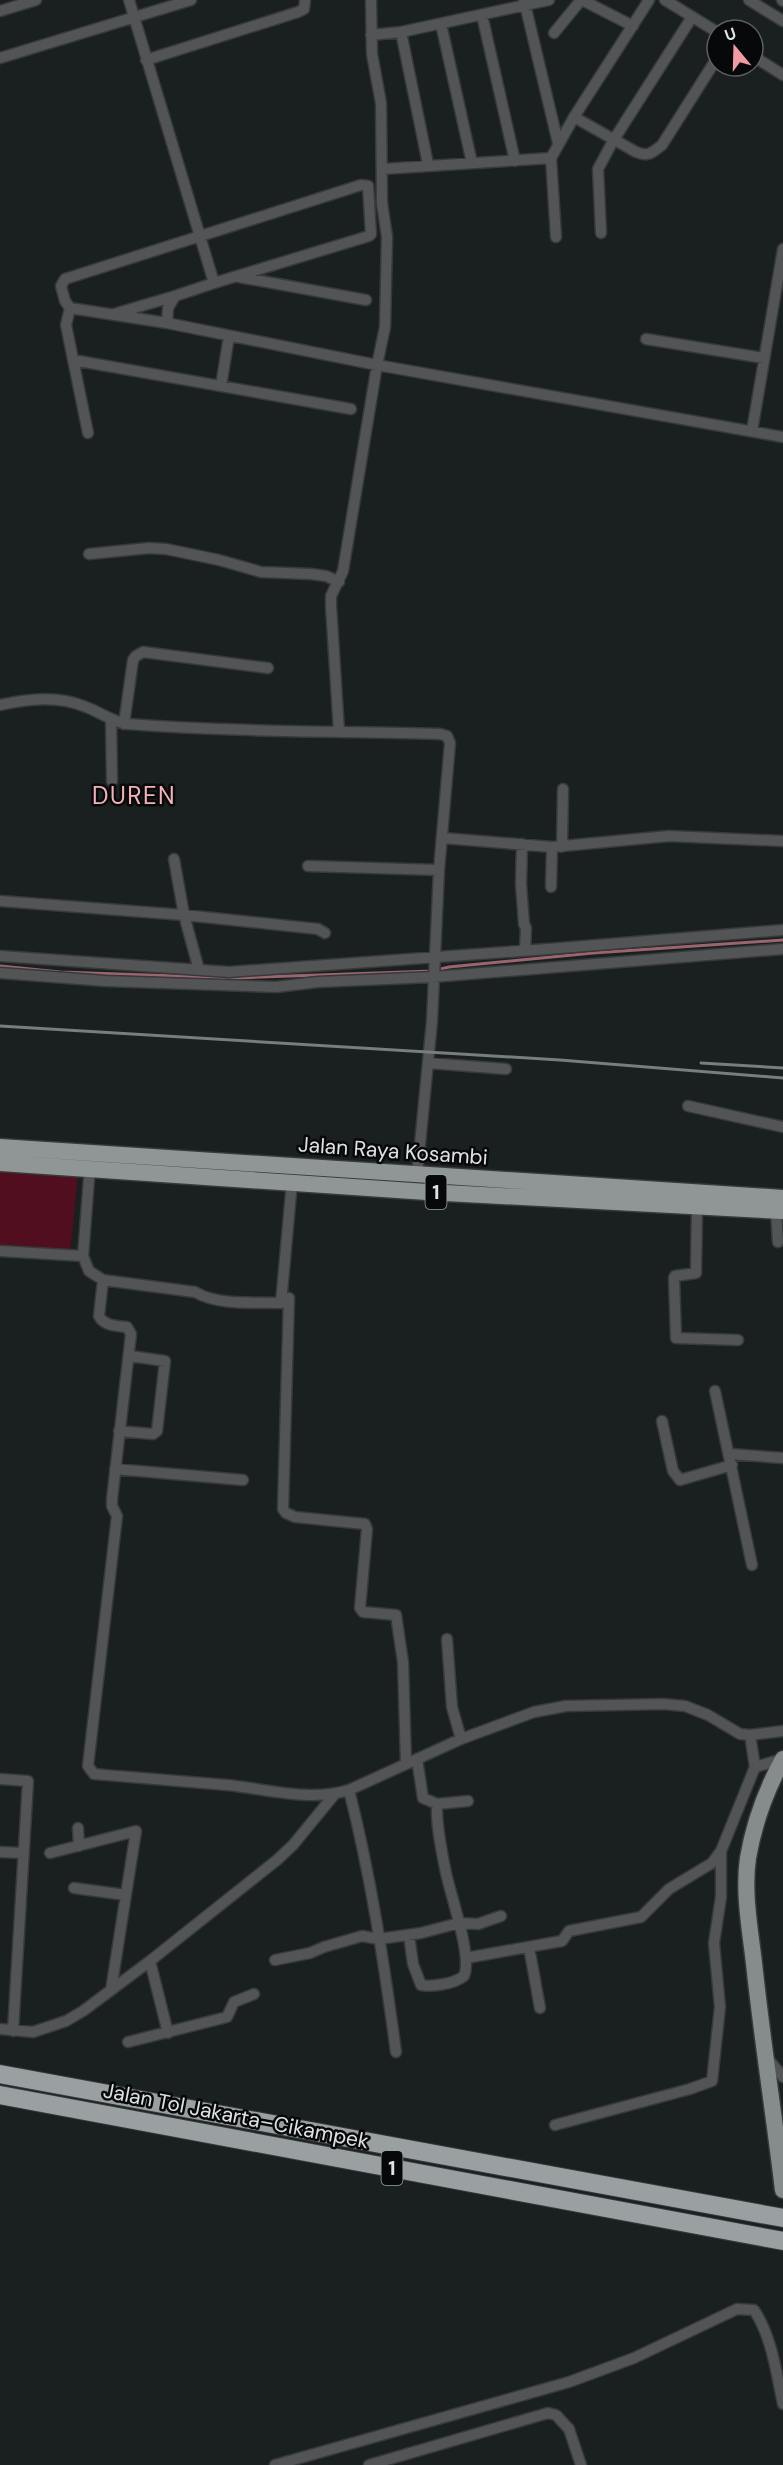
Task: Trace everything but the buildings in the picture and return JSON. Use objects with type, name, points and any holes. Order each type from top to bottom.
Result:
[{"type":"highway","name":"Jalan Raya Kosambi","points":[[0,1147],[90,1162],[292,1182],[697,1206],[781,1207]]},
{"type":"highway","name":"Jalan Raya Kosambi","points":[[0,1163],[90,1162],[417,1175],[781,1207]]},
{"type":"highway","name":"Jalan Tol Jakarta–Cikampek","points":[[0,2074],[783,2218]]},
{"type":"highway","name":"Jalan Tol Jakarta–Cikampek","points":[[0,2095],[783,2241]]},
{"type":"main road","points":[[783,1759],[765,1794],[753,1836],[747,1873],[748,1909],[764,2054],[783,2190]]},
{"type":"street","points":[[0,11],[36,0]]},
{"type":"street","points":[[129,0],[214,283]]},
{"type":"street","points":[[0,58],[191,0]]},
{"type":"street","points":[[146,60],[298,12],[304,9],[305,0]]},
{"type":"street","points":[[339,731],[331,596],[343,571],[377,365],[386,327],[387,237],[382,203],[381,103],[372,54],[370,0]]},
{"type":"street","points":[[371,35],[401,32],[482,15],[524,3],[549,0]]},
{"type":"street","points":[[554,33],[582,0],[633,26]]},
{"type":"street","points":[[556,237],[551,158],[574,117],[649,0]]},
{"type":"street","points":[[665,0],[705,25]]},
{"type":"street","points":[[749,0],[783,21]]},
{"type":"street","points":[[524,3],[558,143]]},
{"type":"street","points":[[482,15],[515,161]]},
{"type":"street","points":[[601,232],[598,168],[692,17]]},
{"type":"street","points":[[441,24],[472,163]]},
{"type":"street","points":[[401,32],[428,164]]},
{"type":"street","points":[[765,64],[783,75]]},
{"type":"street","points":[[574,117],[613,141],[644,155],[651,154],[662,145],[705,77]]},
{"type":"street","points":[[382,169],[428,164],[551,158]]},
{"type":"street","points":[[88,433],[66,325],[70,308],[62,292],[61,286],[65,279],[361,185],[368,186],[369,236],[111,315]]},
{"type":"street","points":[[752,431],[783,249]]},
{"type":"street","points":[[236,276],[366,300]]},
{"type":"street","points":[[167,323],[168,308],[175,296]]},
{"type":"street","points":[[70,308],[167,323],[377,365],[783,436]]},
{"type":"street","points":[[222,386],[229,336]]},
{"type":"street","points":[[646,339],[764,358]]},
{"type":"street","points":[[73,360],[351,409]]},
{"type":"street","points":[[89,554],[149,548],[166,549],[261,572],[311,574],[326,576],[339,582]]},
{"type":"street","points":[[124,723],[133,660],[139,653],[267,668]]},
{"type":"street","points":[[0,705],[17,701],[61,699],[85,706],[111,720],[124,723],[195,728],[447,736],[450,743],[439,870],[432,1021],[417,1175]]},
{"type":"street","points":[[111,720],[112,781]]},
{"type":"street","points":[[551,887],[563,789]]},
{"type":"street","points":[[443,838],[557,847],[669,836],[783,841]]},
{"type":"street","points":[[522,844],[521,884],[526,928],[525,950]]},
{"type":"street","points":[[174,860],[184,915],[206,976]]},
{"type":"street","points":[[308,866],[439,870]]},
{"type":"street","points":[[0,901],[184,915],[318,929],[325,933]]},
{"type":"street","points":[[0,974],[107,972],[206,976],[276,987],[318,974],[433,967],[525,950],[783,930]]},
{"type":"street","points":[[0,956],[107,972],[227,979],[783,949]]},
{"type":"street","points":[[428,1063],[506,1069]]},
{"type":"street","points":[[688,1106],[783,1127]]},
{"type":"street","points":[[90,1162],[83,1256],[89,1271],[103,1280],[195,1292],[205,1298],[219,1300],[281,1303],[292,1182]]},
{"type":"street","points":[[697,1206],[697,1270],[693,1275],[675,1276],[674,1278],[675,1335],[678,1339],[738,1341]]},
{"type":"street","points":[[778,1242],[781,1207]]},
{"type":"street","points":[[0,1251],[83,1256]]},
{"type":"street","points":[[103,1280],[99,1316],[104,1323],[130,1330],[130,1356],[115,1469],[112,1506],[117,1516],[88,1766],[94,1774],[228,1785],[293,1794],[334,1795],[461,1739],[534,1712],[581,1706],[663,1704],[686,1706],[708,1715],[740,1734],[783,1731]]},
{"type":"street","points":[[289,1298],[283,1509],[286,1513],[296,1517],[360,1521],[365,1524],[367,1529],[360,1608],[363,1612],[396,1615],[403,1662],[411,1761],[423,1798],[437,1804],[468,1801]]},
{"type":"street","points":[[119,1431],[153,1434],[157,1431],[165,1361],[130,1356]]},
{"type":"street","points":[[715,1391],[752,1565]]},
{"type":"street","points":[[662,1421],[673,1471],[680,1480],[731,1460],[783,1458]]},
{"type":"street","points":[[115,1469],[243,1480]]},
{"type":"street","points":[[447,1639],[452,1707],[461,1739]]},
{"type":"street","points":[[466,1958],[562,1941],[569,1931],[641,1917],[669,1889],[712,1863],[721,1851],[755,1767],[750,1735]]},
{"type":"street","points":[[755,1767],[783,1759]]},
{"type":"street","points":[[0,1779],[28,1781],[13,2031]]},
{"type":"street","points":[[349,1790],[366,1856],[388,1984],[396,2052]]},
{"type":"street","points":[[0,2029],[33,2032],[58,2024],[83,2011],[277,1860],[334,1795]]},
{"type":"street","points":[[409,1935],[413,1964],[418,1981],[422,1986],[459,1980],[465,1974],[466,1958],[445,1867],[437,1804]]},
{"type":"street","points":[[78,1828],[79,1846]]},
{"type":"street","points":[[50,1853],[136,1831],[111,1990]]},
{"type":"street","points":[[555,2125],[712,2081],[720,2007],[714,1943],[722,1897],[721,1851]]},
{"type":"street","points":[[0,1852],[23,1853]]},
{"type":"street","points":[[74,1888],[126,1895]]},
{"type":"street","points":[[275,1960],[310,1953],[362,1936],[379,1939],[409,1935],[459,1923],[478,1924],[501,1916]]},
{"type":"street","points":[[529,1947],[540,2008]]},
{"type":"street","points":[[150,1961],[168,2032]]},
{"type":"street","points":[[128,2043],[227,2017],[234,2002],[254,1994]]},
{"type":"street","points":[[764,2054],[783,2077]]},
{"type":"street","points":[[275,2465],[569,2382],[634,2358],[737,2309],[754,2310],[765,2330],[783,2403]]},
{"type":"street","points":[[369,2465],[548,2414],[556,2415],[569,2429],[581,2465]]},
{"type":"shaded area","points":[[0,1168],[78,1175],[70,1254],[0,1248]]},
{"type":"waterway","points":[[0,966],[60,972],[235,978],[433,971],[449,967],[593,953],[783,940]]},
{"type":"railway","points":[[0,1026],[560,1060],[783,1078]]},
{"type":"railway","points":[[701,1063],[783,1068]]},
{"type":"district","name":"DUREN","points":[[134,795]]}]
